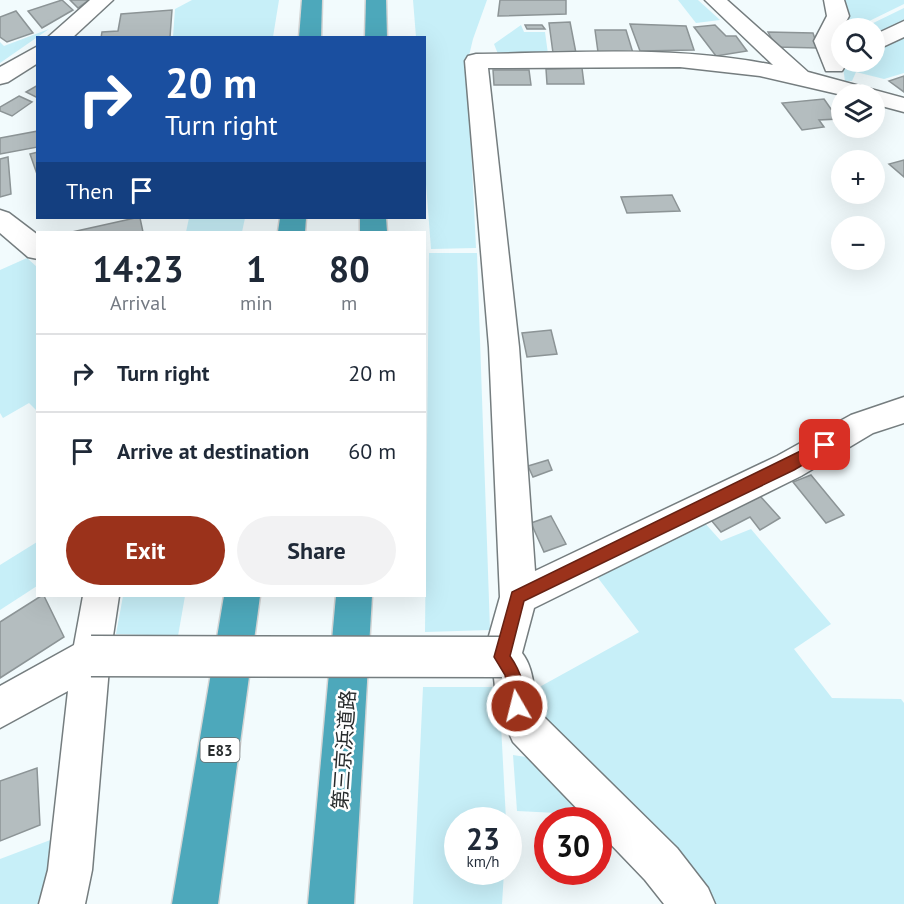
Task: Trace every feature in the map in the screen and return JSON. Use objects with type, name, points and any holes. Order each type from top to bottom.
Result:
[{"type":"highway","points":[[310,36],[312,2]]},
{"type":"highway","points":[[376,2],[376,36]]},
{"type":"highway","name":"E83","points":[[195,904],[242,597]]},
{"type":"highway","name":"第三京浜道路","points":[[331,904],[354,597]]},
{"type":"street","points":[[60,36],[103,0]]},
{"type":"street","points":[[715,0],[800,77]]},
{"type":"street","points":[[834,0],[837,18]]},
{"type":"street","points":[[885,38],[904,28]]},
{"type":"street","points":[[831,29],[825,41],[831,52]]},
{"type":"street","points":[[0,77],[36,54]]},
{"type":"street","points":[[502,657],[518,597],[504,347],[476,61],[682,61],[756,66],[831,86]]},
{"type":"street","points":[[885,100],[904,105]]},
{"type":"street","points":[[0,219],[36,248]]},
{"type":"street","points":[[518,597],[789,466],[862,424],[904,410]]},
{"type":"street","points":[[63,904],[70,870],[91,656],[101,597]]},
{"type":"street","points":[[0,708],[91,656],[502,657]]},
{"type":"street","points":[[502,657],[513,672],[517,706],[527,728],[661,864],[692,904]]},
{"type":"shaded area","points":[[192,0],[279,0],[273,36],[173,36],[175,9]]},
{"type":"shaded area","points":[[413,0],[487,0],[467,64],[476,248],[431,249],[426,184],[426,36],[416,36]]},
{"type":"shaded area","points":[[678,0],[698,0],[720,20],[696,23]]},
{"type":"shaded area","points":[[839,0],[904,0],[904,4],[875,18],[835,18]]},
{"type":"shaded area","points":[[904,8],[904,23],[885,34],[884,18]]},
{"type":"shaded area","points":[[521,25],[524,32],[545,32],[548,54],[498,54],[494,44]]},
{"type":"shaded area","points":[[49,29],[0,63],[0,42],[4,46]]},
{"type":"shaded area","points":[[904,36],[904,73],[884,79],[856,72],[885,72],[885,46]]},
{"type":"shaded area","points":[[844,72],[856,72],[852,81],[845,81]]},
{"type":"shaded area","points":[[189,219],[245,219],[242,231],[186,231]]},
{"type":"shaded area","points":[[429,253],[477,253],[490,630],[425,632]]},
{"type":"shaded area","points":[[27,258],[36,266],[36,410],[29,403],[3,418],[0,413],[0,270]]},
{"type":"shaded area","points":[[703,521],[721,541],[751,529],[831,624],[794,649],[832,698],[901,699],[904,703],[904,904],[713,904],[539,718],[534,690],[639,632],[595,574]]},
{"type":"shaded area","points":[[36,543],[36,587],[0,610],[0,565]]},
{"type":"shaded area","points":[[123,597],[185,597],[178,636],[116,634]]},
{"type":"shaded area","points":[[423,687],[499,687],[505,807],[444,807],[444,885],[503,885],[502,904],[413,904]]},
{"type":"shaded area","points":[[513,755],[539,759],[584,806],[534,807],[534,812],[522,811],[522,807],[517,807]]},
{"type":"shaded area","points":[[53,839],[52,904],[0,904],[0,859]]},
{"type":"building","points":[[62,0],[73,10],[42,28],[28,11]]},
{"type":"building","points":[[70,0],[89,0],[78,8]]},
{"type":"building","points":[[500,0],[566,0],[566,14],[498,16]]},
{"type":"building","points":[[172,10],[170,36],[101,36],[102,32],[118,31],[121,14]]},
{"type":"building","points":[[16,11],[33,33],[7,42],[0,37],[0,17]]},
{"type":"building","points":[[570,22],[576,53],[553,53],[549,23]]},
{"type":"building","points":[[630,24],[686,26],[694,50],[640,51]]},
{"type":"building","points":[[525,25],[542,25],[545,29],[527,29]]},
{"type":"building","points":[[715,25],[726,36],[736,36],[747,51],[716,56],[694,27]]},
{"type":"building","points":[[595,30],[626,30],[633,53],[598,52]]},
{"type":"building","points":[[768,32],[813,33],[818,48],[776,47]]},
{"type":"building","points":[[582,68],[584,84],[547,84],[546,69]]},
{"type":"building","points":[[493,70],[529,70],[531,85],[494,85]]},
{"type":"building","points":[[904,76],[904,92],[889,81]]},
{"type":"building","points":[[36,86],[36,97],[26,92]]},
{"type":"building","points":[[19,96],[32,102],[12,116],[0,111],[0,107]]},
{"type":"building","points":[[824,99],[831,109],[831,119],[819,120],[824,127],[802,130],[782,103]]},
{"type":"building","points":[[36,131],[36,147],[0,154],[0,138]]},
{"type":"building","points":[[36,152],[36,171],[30,154]]},
{"type":"building","points":[[8,157],[11,194],[0,197],[0,159]]},
{"type":"building","points":[[904,160],[904,177],[889,164]]},
{"type":"building","points":[[672,195],[680,211],[627,213],[621,197]]},
{"type":"building","points":[[140,219],[143,231],[76,231]]},
{"type":"building","points":[[551,330],[557,354],[527,357],[522,333]]},
{"type":"building","points":[[548,460],[552,470],[533,477],[528,466]]},
{"type":"building","points":[[811,475],[844,515],[826,523],[793,482]]},
{"type":"building","points":[[760,496],[780,518],[760,530],[750,517],[721,532],[711,520]]},
{"type":"building","points":[[551,516],[566,544],[544,552],[531,523]]},
{"type":"building","points":[[39,597],[44,597],[64,637],[0,678],[0,622]]},
{"type":"building","points":[[37,768],[40,825],[0,841],[0,781]]},
{"type":"route","points":[[517,706],[513,672],[502,657],[518,597],[789,466],[825,445]]}]
